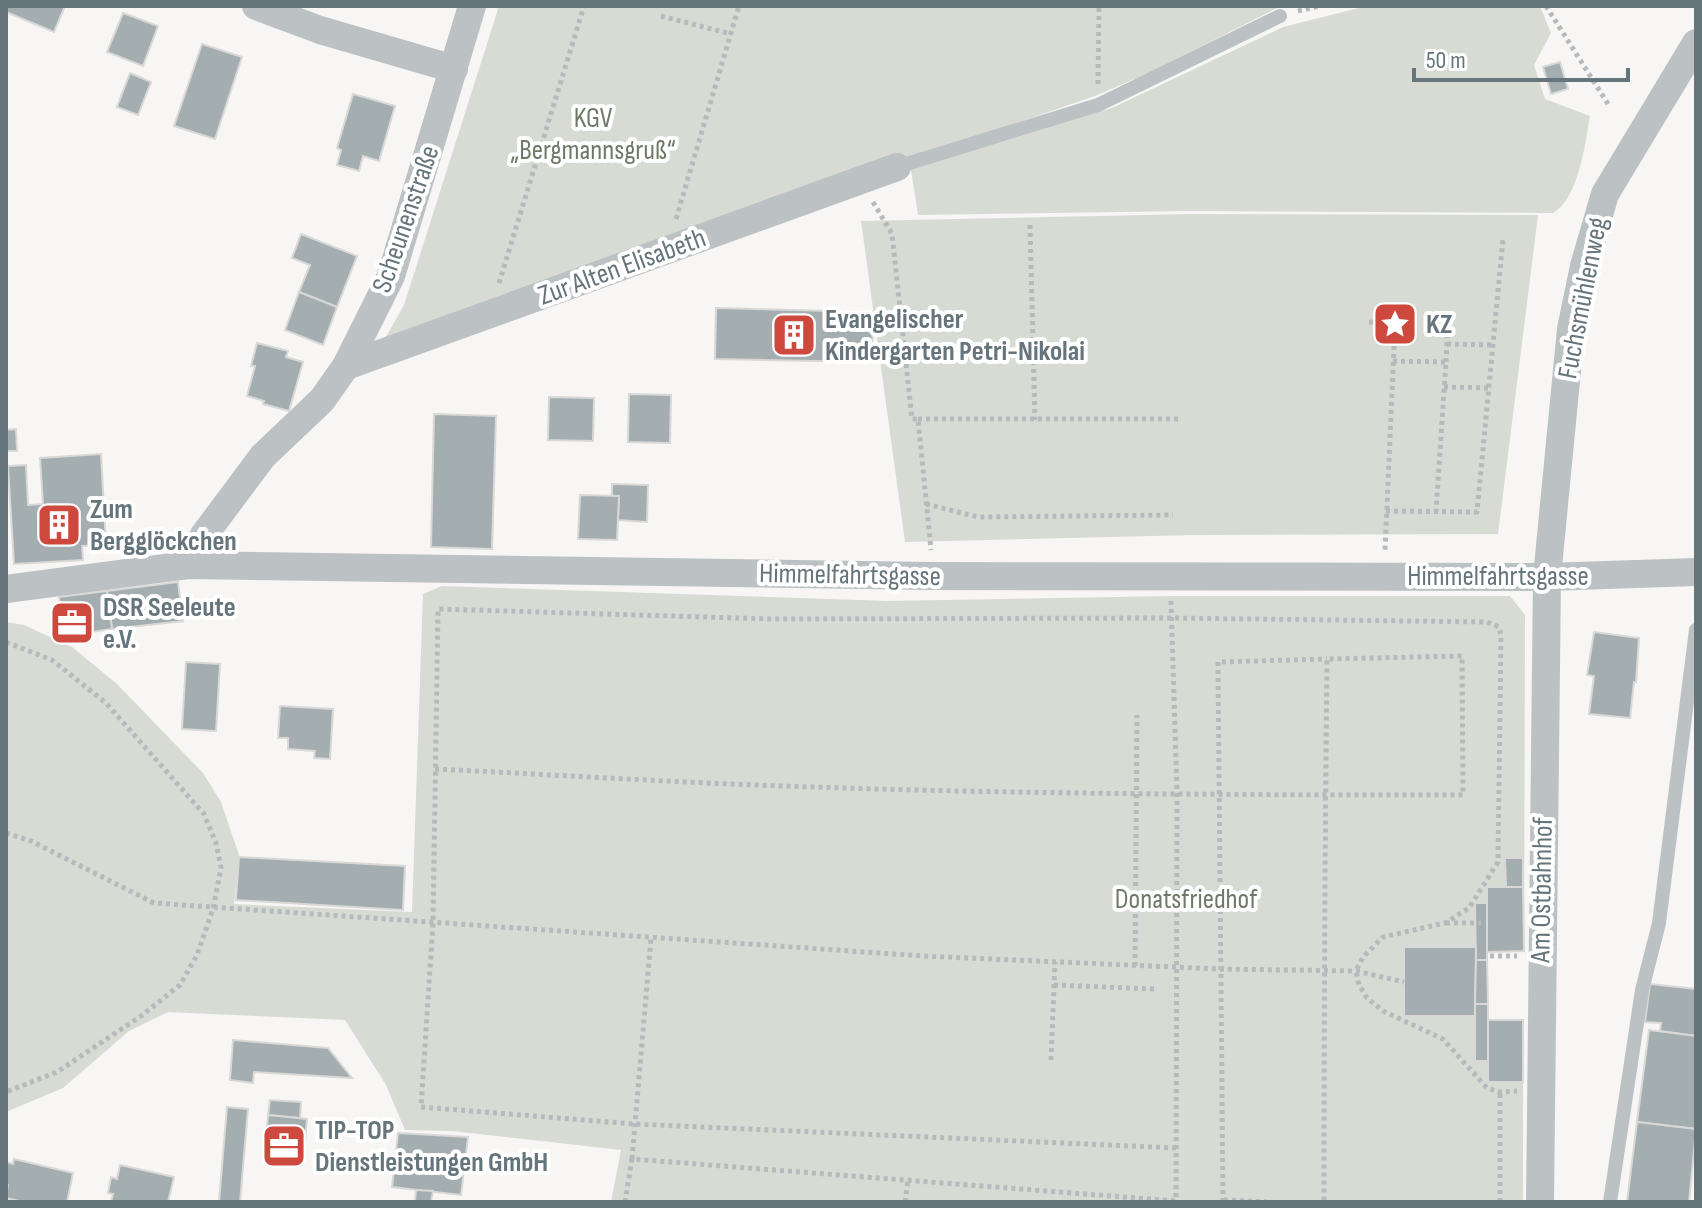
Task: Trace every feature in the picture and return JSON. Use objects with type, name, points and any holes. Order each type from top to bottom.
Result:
[{"type":"street","points":[[256,6],[320,30],[454,69]]},
{"type":"street","name":"Scheunenstraße","points":[[188,565],[204,535],[263,456],[322,400],[346,366],[391,276],[472,6]]},
{"type":"street","name":"Fuchsmühlenweg","points":[[1547,577],[1571,329],[1584,266],[1605,194],[1696,43]]},
{"type":"street","name":"Zur Alten Elisabeth","points":[[346,366],[897,167]]},
{"type":"street","name":"Himmelfahrtsgasse","points":[[6,589],[188,565],[929,576],[1547,577],[1696,572]]},
{"type":"street","name":"Am Ostbahnhof","points":[[1540,1202],[1547,577]]},
{"type":"lane","points":[[897,167],[1098,105],[1280,16]]},
{"type":"lane","points":[[1610,1202],[1642,990],[1659,923],[1696,630]]},
{"type":"path","points":[[489,314],[584,6]]},
{"type":"path","points":[[666,251],[739,6]]},
{"type":"path","points":[[1098,105],[1099,6]]},
{"type":"path","points":[[1546,6],[1608,104]]},
{"type":"path","points":[[661,16],[731,34]]},
{"type":"path","points":[[884,220],[892,234],[912,419],[1178,419]]},
{"type":"path","points":[[1030,225],[1035,420]]},
{"type":"path","points":[[1386,511],[1477,512],[1503,239]]},
{"type":"path","points":[[1369,322],[1395,324],[1384,576]]},
{"type":"path","points":[[1436,511],[1448,323]]},
{"type":"path","points":[[1447,344],[1493,345]]},
{"type":"path","points":[[1393,361],[1446,362]]},
{"type":"path","points":[[1444,387],[1489,388]]},
{"type":"path","points":[[918,419],[931,542],[929,576]]},
{"type":"path","points":[[926,504],[978,517],[1173,515]]},
{"type":"path","points":[[632,1159],[1176,1201],[1177,793],[1171,576]]},
{"type":"path","points":[[1176,1148],[634,1124],[421,1107],[433,923],[438,609],[772,619],[1173,618],[1487,622],[1499,627],[1501,635],[1498,862],[1469,908],[1445,923]]},
{"type":"path","points":[[6,642],[52,660],[106,703],[204,814],[216,843],[221,868],[213,909],[197,955],[180,985],[141,1016],[57,1072],[6,1092]]},
{"type":"path","points":[[435,769],[757,785],[1136,793],[1177,793],[1220,794],[1326,795],[1463,795],[1462,656],[1218,662],[1220,794],[1219,969],[1223,1201],[1267,1202]]},
{"type":"path","points":[[1324,1202],[1327,659]]},
{"type":"path","points":[[1135,966],[1137,715]]},
{"type":"path","points":[[6,833],[31,841],[154,903],[923,956],[1219,969],[1356,971],[1404,982]]},
{"type":"path","points":[[1481,889],[1481,900]]},
{"type":"path","points":[[1481,923],[1445,923],[1383,937],[1370,948],[1356,971],[1359,985],[1367,998],[1383,1011],[1443,1039],[1487,1088],[1500,1092],[1541,1091]]},
{"type":"path","points":[[625,1202],[632,1159],[651,938]]},
{"type":"path","points":[[1051,1060],[1055,962]]},
{"type":"path","points":[[1054,985],[1154,989]]},
{"type":"path","points":[[1500,1092],[1500,1202]]},
{"type":"path","points":[[905,1202],[908,1180]]},
{"type":"green space","name":"KGV „Bergmannsgruß“","points":[[499,6],[1281,6],[1151,72],[1095,96],[383,342],[404,305]]},
{"type":"green space","points":[[1367,6],[1540,6],[1551,33],[1534,65],[1545,99],[1590,116],[1575,183],[1562,206],[1553,213],[1191,211],[918,215],[911,170],[1112,108],[1283,27]]},
{"type":"green space","points":[[1190,214],[1538,215],[1498,534],[1194,535],[905,542],[861,221]]},
{"type":"green space","name":"Donatsfriedhof","points":[[442,586],[888,601],[1170,596],[1510,596],[1525,615],[1524,951],[1487,952],[1488,1019],[1523,1020],[1523,1202],[611,1202],[621,1150],[452,1131],[405,1130],[386,1085],[345,1020],[168,1012],[129,1031],[63,1088],[6,1112],[6,622],[24,625],[72,647],[117,684],[203,773],[221,802],[239,855],[234,904],[412,912],[423,594]]},
{"type":"building","points":[[6,6],[65,6],[54,32],[6,12]]},
{"type":"building","points":[[123,13],[158,26],[143,66],[107,52]]},
{"type":"building","points":[[202,44],[242,57],[215,139],[174,126]]},
{"type":"building","points":[[1560,62],[1568,89],[1551,94],[1543,67]]},
{"type":"building","points":[[130,73],[151,82],[138,115],[117,107]]},
{"type":"building","points":[[353,94],[395,106],[379,161],[363,156],[359,171],[337,165],[341,150],[337,148]]},
{"type":"building","points":[[301,234],[357,256],[337,307],[299,292],[310,265],[292,258]]},
{"type":"building","points":[[299,292],[337,307],[323,345],[285,330]]},
{"type":"building","name":"Evangelischer Kindergarten Petri-Nikolai","points":[[716,308],[873,312],[872,362],[715,359]]},
{"type":"building","points":[[257,343],[288,351],[286,357],[303,362],[289,411],[247,396]]},
{"type":"building","points":[[629,394],[671,395],[670,443],[628,442]]},
{"type":"building","points":[[549,397],[594,398],[593,441],[548,440]]},
{"type":"building","points":[[434,414],[496,416],[492,549],[431,547]]},
{"type":"building","points":[[16,429],[17,451],[6,451],[6,430]]},
{"type":"building","name":"Zum Bergglöckchen","points":[[101,454],[106,545],[82,546],[83,560],[14,564],[8,466],[26,465],[28,505],[43,504],[40,458]]},
{"type":"building","points":[[612,484],[648,485],[647,522],[618,520],[619,496],[612,496]]},
{"type":"building","points":[[580,495],[619,496],[617,540],[578,539]]},
{"type":"building","points":[[178,582],[183,621],[112,629],[107,591]]},
{"type":"building","points":[[107,591],[112,629],[64,636],[59,597]]},
{"type":"building","points":[[1594,632],[1639,638],[1630,718],[1589,714],[1594,676],[1587,675]]},
{"type":"building","points":[[186,662],[220,664],[216,731],[182,729]]},
{"type":"building","points":[[280,706],[333,709],[330,759],[314,758],[315,751],[288,749],[288,738],[278,738]]},
{"type":"building","points":[[239,857],[405,866],[403,910],[236,900]]},
{"type":"building","points":[[1505,858],[1523,858],[1523,887],[1506,887]]},
{"type":"building","points":[[1487,887],[1523,887],[1524,951],[1487,952]]},
{"type":"building","points":[[1475,903],[1487,903],[1487,960],[1476,960]]},
{"type":"building","points":[[1404,947],[1476,947],[1475,1016],[1404,1016]]},
{"type":"building","points":[[1476,960],[1487,960],[1488,1004],[1475,1004]]},
{"type":"building","points":[[1650,984],[1696,989],[1696,1036],[1660,1031],[1661,1023],[1645,1022]]},
{"type":"building","points":[[1475,1004],[1488,1004],[1488,1061],[1475,1061]]},
{"type":"building","points":[[1488,1020],[1523,1020],[1523,1082],[1488,1082]]},
{"type":"building","points":[[1649,1030],[1696,1036],[1696,1129],[1637,1122]]},
{"type":"building","points":[[233,1040],[328,1048],[352,1078],[254,1072],[253,1083],[230,1080]]},
{"type":"building","points":[[270,1100],[301,1102],[300,1118],[268,1115]]},
{"type":"building","points":[[227,1107],[248,1109],[240,1202],[219,1202]]},
{"type":"building","points":[[268,1115],[307,1119],[304,1155],[265,1152]]},
{"type":"building","points":[[1637,1122],[1696,1129],[1689,1202],[1627,1202]]},
{"type":"building","points":[[398,1133],[468,1137],[461,1195],[392,1187]]},
{"type":"building","points":[[14,1159],[73,1173],[67,1202],[24,1202],[6,1198],[6,1162],[13,1164]]},
{"type":"building","points":[[120,1165],[174,1177],[168,1202],[111,1202],[113,1194],[108,1193],[111,1177],[117,1179]]},
{"type":"building","points":[[416,1190],[433,1191],[431,1202],[415,1202]]},
{"type":"place","name":"KZ","points":[[1395,324]]},
{"type":"place","name":"Evangelischer Kindergarten Petri-Nikolai","points":[[794,335]]},
{"type":"place","name":"Zum Bergglöckchen","points":[[59,525]]},
{"type":"place","name":"DSR Seeleute e.V.","points":[[72,623]]},
{"type":"place","name":"TIP-TOP Dienstleistungen GmbH","points":[[284,1146]]}]
